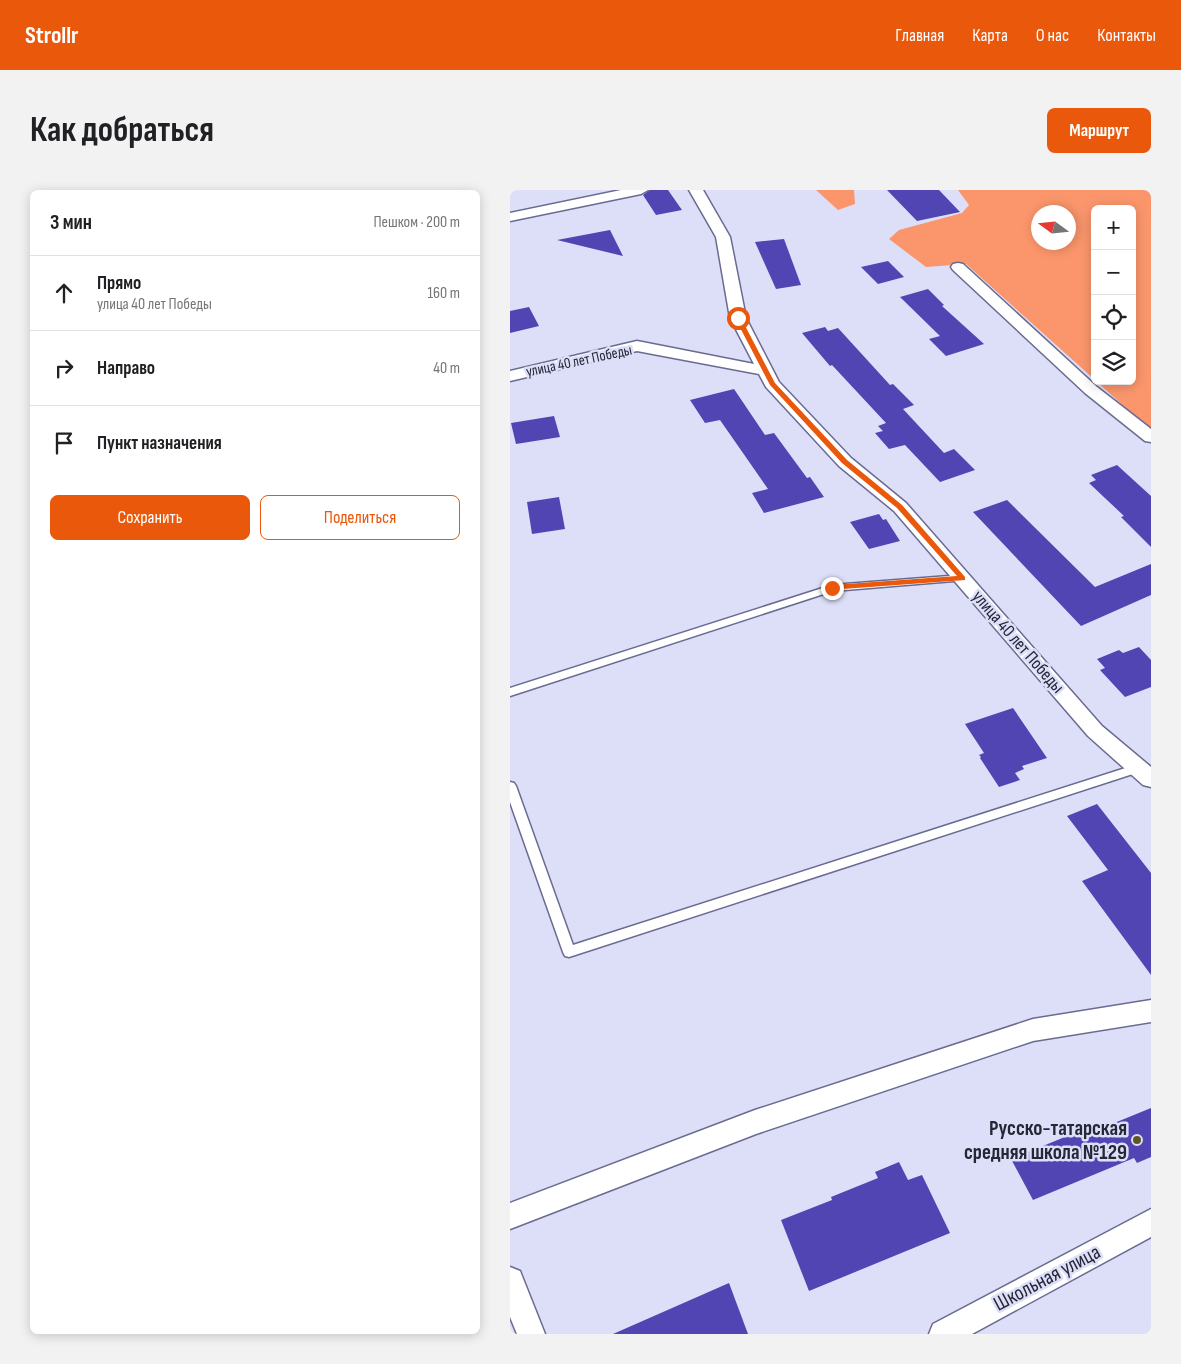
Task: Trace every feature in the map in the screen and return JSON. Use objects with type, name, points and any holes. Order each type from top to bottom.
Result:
[{"type":"street","points":[[510,217],[641,190]]},
{"type":"street","name":"улица 40 лет Победы","points":[[696,190],[723,237],[738,318],[772,384],[845,462],[900,507],[1095,731],[1145,773]]},
{"type":"street","points":[[958,267],[1091,390],[1151,437]]},
{"type":"street","name":"улица 40 лет Победы","points":[[510,376],[637,346],[766,371]]},
{"type":"street","points":[[510,1216],[755,1122],[1033,1030],[1151,1011]]},
{"type":"street","name":"Школьная улица","points":[[943,1334],[1151,1222]]},
{"type":"street","points":[[510,1281],[531,1334]]},
{"type":"lane","points":[[510,692],[832,588],[962,578]]},
{"type":"lane","points":[[510,786],[569,952],[1145,773]]},
{"type":"shaded area","points":[[816,190],[854,190],[855,204],[838,210]]},
{"type":"shaded area","points":[[958,190],[1151,190],[1151,431],[1100,385],[1136,385],[1136,205],[1091,205],[1091,376],[966,264],[926,267],[889,239],[899,230],[962,213],[969,205]]},
{"type":"building","points":[[650,190],[668,190],[682,210],[656,215],[643,195]]},
{"type":"building","points":[[887,190],[939,190],[960,212],[917,221]]},
{"type":"building","points":[[610,230],[623,256],[557,240]]},
{"type":"building","points":[[784,239],[801,285],[776,289],[755,242]]},
{"type":"building","points":[[888,261],[904,277],[878,284],[861,267]]},
{"type":"building","points":[[928,289],[944,305],[942,306],[984,344],[946,356],[929,339],[940,336],[900,297]]},
{"type":"building","points":[[529,307],[539,326],[510,333],[510,311]]},
{"type":"building","points":[[825,327],[828,331],[838,328],[890,385],[893,384],[914,405],[903,409],[944,453],[954,449],[975,470],[940,482],[905,445],[889,449],[875,433],[883,431],[878,426],[886,423],[832,365],[830,366],[802,333]]},
{"type":"building","points":[[734,389],[765,435],[774,433],[807,478],[810,477],[824,497],[764,513],[752,493],[768,489],[720,420],[705,423],[690,400]]},
{"type":"building","points":[[554,416],[560,437],[516,444],[511,423]]},
{"type":"building","points":[[1117,465],[1151,496],[1151,547],[1121,517],[1124,516],[1089,483],[1096,480],[1091,475]]},
{"type":"building","points":[[559,497],[565,529],[532,534],[527,502]]},
{"type":"building","points":[[1007,500],[1095,587],[1151,564],[1151,595],[1081,626],[973,512]]},
{"type":"building","points":[[879,514],[883,520],[886,519],[900,541],[869,549],[850,522]]},
{"type":"building","points":[[1139,647],[1151,660],[1151,687],[1125,697],[1100,670],[1105,668],[1097,659],[1119,650],[1123,653]]},
{"type":"building","points":[[1013,708],[1047,758],[1022,766],[1024,769],[1015,773],[1020,780],[999,787],[980,758],[979,755],[984,753],[965,724]]},
{"type":"building","points":[[1097,804],[1151,873],[1151,975],[1082,881],[1108,870],[1067,816]]},
{"type":"building","points":[[1151,1108],[1151,1157],[1137,1163],[1134,1158],[1033,1200],[1011,1159],[1077,1132],[1080,1137]]},
{"type":"building","points":[[899,1162],[908,1180],[922,1175],[950,1233],[809,1291],[781,1220],[832,1200],[831,1197],[878,1178],[875,1172]]},
{"type":"building","points":[[729,1283],[748,1334],[613,1334]]},
{"type":"place","name":"Русско-татарская средняя школа №129","points":[[1137,1140]]},
{"type":"route","points":[[738,318],[772,384],[845,462],[900,507],[962,578],[832,588]]}]
